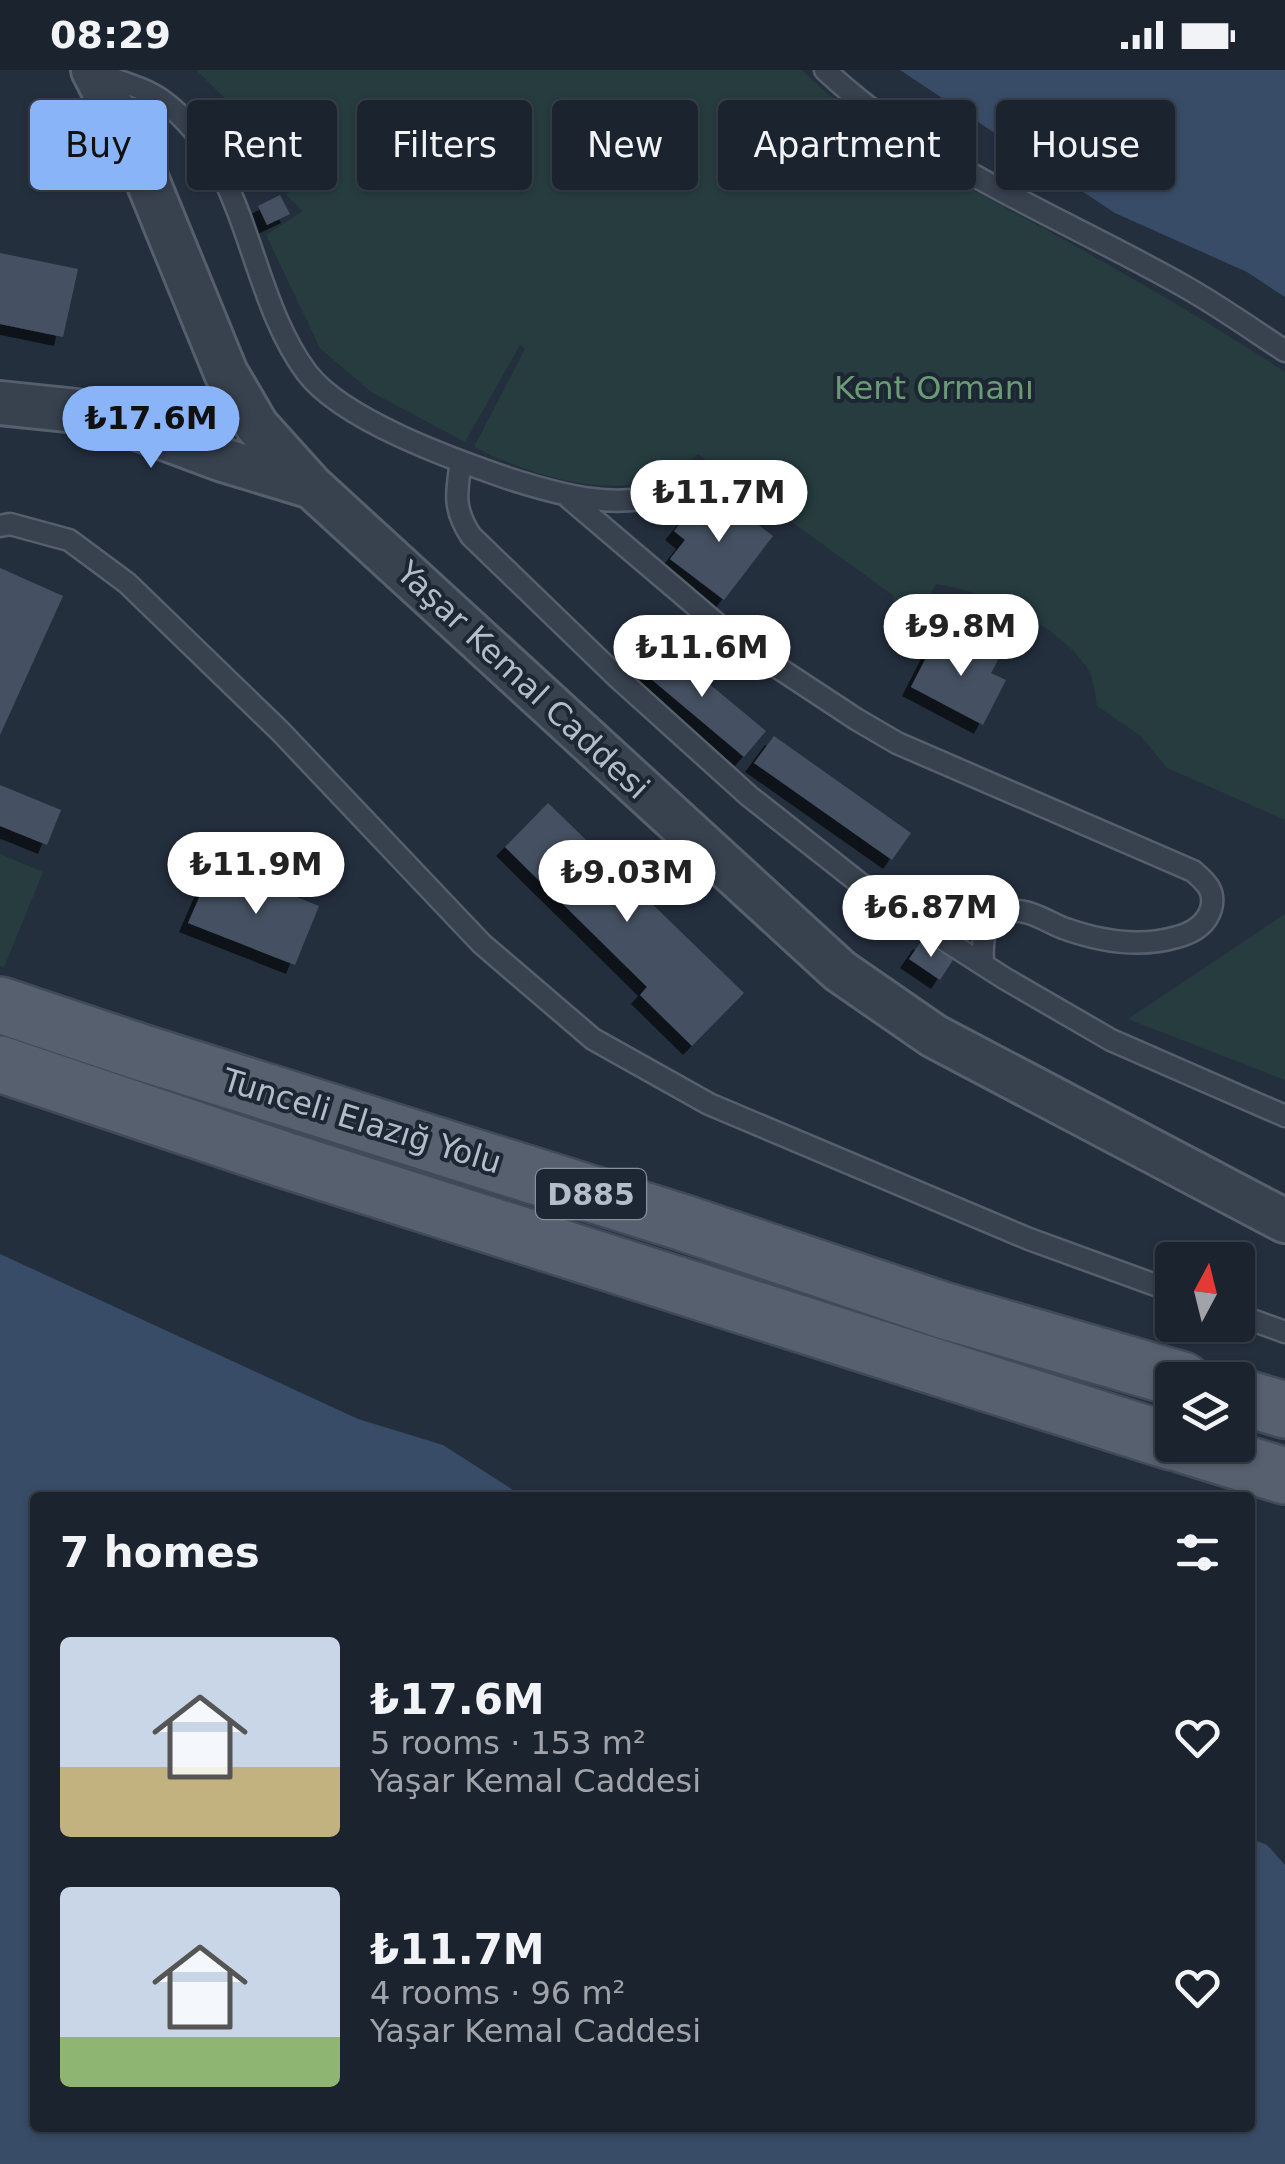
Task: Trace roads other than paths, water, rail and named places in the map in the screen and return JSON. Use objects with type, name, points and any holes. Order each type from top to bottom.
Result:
[{"type":"main road","name":"Tunceli Elazığ Yolu","points":[[0,1005],[942,1310],[1155,1372]]},
{"type":"main road","name":"Tunceli Elazığ Yolu","points":[[0,1064],[284,1160],[1155,1437]]},
{"type":"main road","points":[[1255,1401],[1285,1410]]},
{"type":"main road","points":[[1239,1462],[1285,1476]]},
{"type":"street","name":"Yaşar Kemal Caddesi","points":[[93,71],[139,160],[226,374],[257,426],[312,487],[840,972],[934,1036],[1285,1221]]},
{"type":"street","points":[[0,404],[77,411],[121,422],[222,460],[312,487]]},
{"type":"lane","points":[[826,70],[875,111],[958,166],[1190,290],[1285,351]]},
{"type":"lane","points":[[93,71],[160,99],[206,146],[228,190],[286,340],[310,376],[347,406],[403,438],[461,462],[570,498],[634,500],[656,498],[677,490]]},
{"type":"lane","points":[[461,462],[458,516],[471,536],[616,676],[749,796],[876,896],[983,964],[1112,1040],[1285,1116]]},
{"type":"lane","points":[[570,498],[736,640],[856,720],[897,742],[1192,871],[1209,885],[1214,899],[1210,915],[1202,925],[1164,941],[1142,943],[1104,940],[1031,914],[1007,911],[991,919],[982,940],[983,964]]},
{"type":"lane","points":[[0,526],[10,524],[68,540],[127,583],[280,731],[482,944],[592,1039],[709,1104],[1030,1239],[1155,1285]]},
{"type":"lane","points":[[1255,1321],[1285,1332]]},
{"type":"water","points":[[900,70],[1285,70],[1285,297],[1247,272],[1115,213],[1080,190],[1175,190],[1175,100],[996,100],[996,134],[976,121],[976,100],[945,100]]},
{"type":"water","points":[[0,1254],[358,1419],[443,1445],[516,1492],[30,1492],[30,2132],[1255,2132],[1255,1840],[1267,1845],[1285,1865],[1285,2164],[0,2164]]},
{"type":"park label","name":"Kent Ormanı","points":[[934,388]]}]
